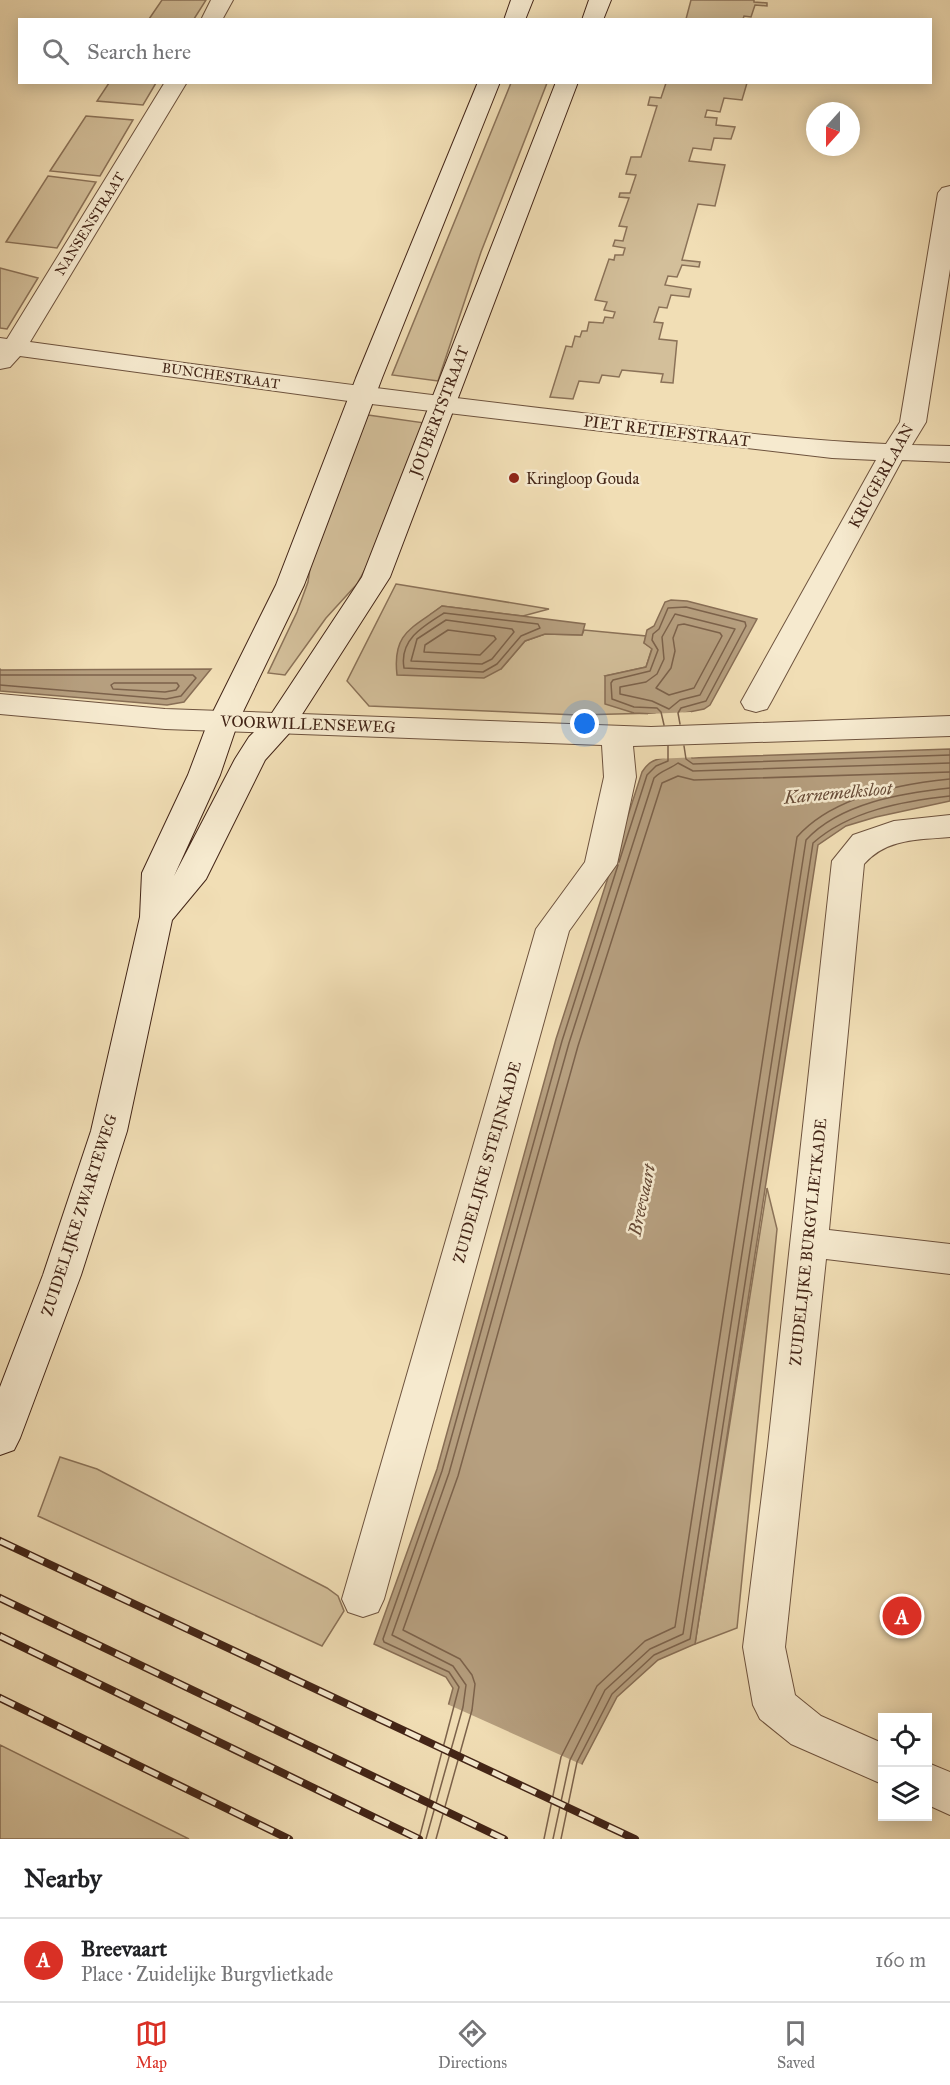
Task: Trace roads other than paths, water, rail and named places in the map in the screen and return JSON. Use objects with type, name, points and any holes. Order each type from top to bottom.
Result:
[{"type":"street","points":[[212,18],[222,0]]},
{"type":"street","points":[[515,18],[522,0]]},
{"type":"street","points":[[593,18],[600,0]]},
{"type":"street","name":"NANSENSTRAAT","points":[[5,352],[175,84]]},
{"type":"street","points":[[223,722],[290,585],[363,395],[488,84]]},
{"type":"street","name":"JOUBERTSTRAAT","points":[[281,723],[376,577],[566,84]]},
{"type":"street","name":"KRUGERLAAN","points":[[756,702],[893,453],[913,422],[950,193]]},
{"type":"street","name":"BUNCHESTRAAT","points":[[5,352],[442,403]]},
{"type":"street","name":"PIET RETIEFSTRAAT","points":[[442,403],[832,450],[950,454]]},
{"type":"street","name":"VOORWILLENSEWEG","points":[[0,704],[127,717],[223,722],[634,736],[695,737],[950,726]]},
{"type":"street","name":"ZUIDELIJKE ZWARTEWEG","points":[[0,1438],[62,1275],[109,1131],[156,916],[158,873],[204,775],[223,722]]},
{"type":"street","points":[[156,916],[190,879],[250,759],[260,744],[281,723]]},
{"type":"street","name":"ZUIDELIJKE STEIJNKADE","points":[[363,1599],[553,929],[601,864],[620,777],[634,736]]},
{"type":"street","name":"ZUIDELIJKE BURGVLIETKADE","points":[[878,1762],[806,1730],[775,1705],[764,1647],[848,861],[864,843],[894,832],[950,826]]},
{"type":"street","points":[[808,1242],[950,1259]]},
{"type":"street","points":[[932,1786],[950,1794]]},
{"type":"water","name":"Karnemelksloot","points":[[687,601],[757,619],[710,705],[704,709],[684,713],[692,758],[950,749],[950,801],[846,826],[818,845],[695,1644],[658,1660],[617,1697],[582,1764],[566,1839],[412,1839],[453,1688],[446,1677],[374,1644],[437,1469],[556,1039],[642,772],[651,762],[664,758],[655,714],[634,713],[605,704],[605,676],[646,667],[652,649],[644,643],[647,630],[654,626],[665,602]]},
{"type":"water","points":[[442,606],[585,624],[582,635],[545,634],[525,641],[501,669],[484,678],[397,675],[396,661],[401,640],[414,626]]},
{"type":"water","points":[[0,669],[211,669],[184,702],[167,705],[0,691]]},
{"type":"railway","points":[[0,1541],[635,1839]]},
{"type":"railway","points":[[0,1598],[504,1839]]},
{"type":"railway","points":[[0,1636],[419,1839]]},
{"type":"railway","points":[[0,1698],[289,1839]]},
{"type":"place","name":"Kringloop Gouda","points":[[514,478]]},
{"type":"place","name":"Breevaart","points":[[902,1616]]}]
